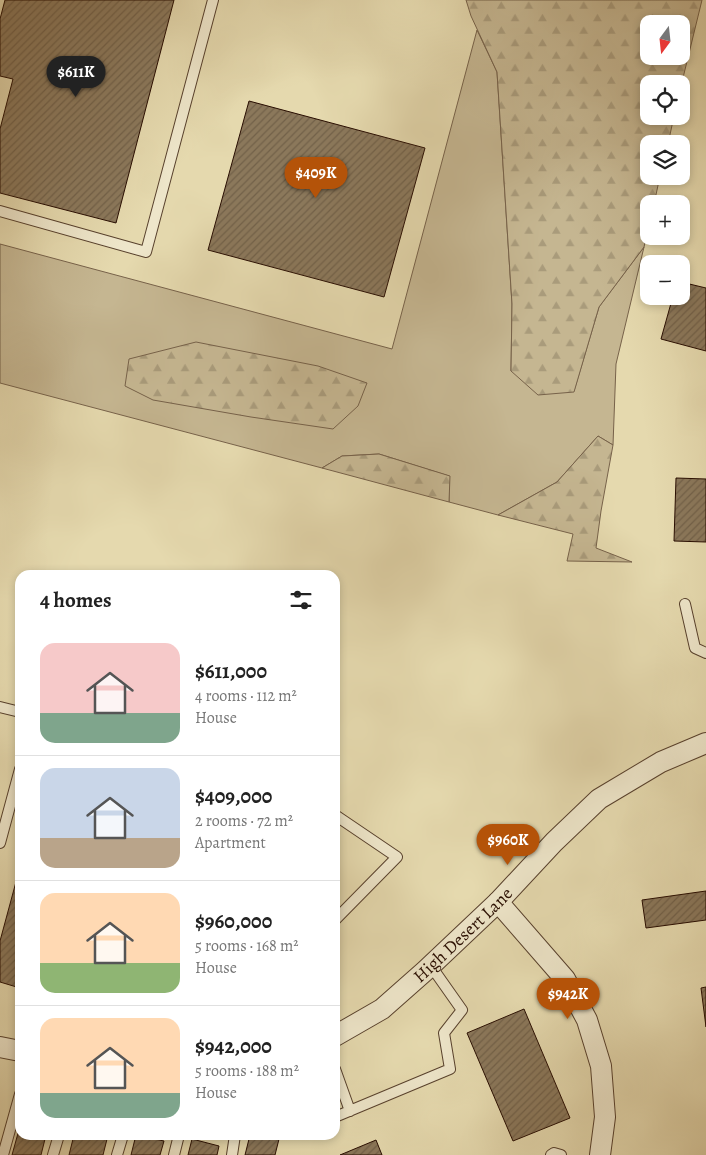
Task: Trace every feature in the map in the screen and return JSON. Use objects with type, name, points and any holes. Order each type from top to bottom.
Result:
[{"type":"street","name":"High Desert Lane","points":[[340,1033],[382,1010],[431,966],[498,902],[554,842],[600,799],[661,762],[706,744]]},
{"type":"street","points":[[498,902],[566,979],[587,1020],[601,1066],[605,1117],[600,1155]]},
{"type":"street","points":[[0,1047],[15,1050]]},
{"type":"lane","points":[[0,211],[146,252],[213,0]]},
{"type":"lane","points":[[685,604],[695,648],[706,653]]},
{"type":"lane","points":[[0,707],[15,711]]},
{"type":"lane","points":[[0,843],[15,788]]},
{"type":"lane","points":[[340,818],[397,857],[340,915]]},
{"type":"lane","points":[[340,1116],[450,1069],[444,1033],[462,1010],[431,966]]},
{"type":"lane","points":[[340,1083],[350,1111]]},
{"type":"lane","points":[[3,1155],[15,1114]]},
{"type":"lane","points":[[53,1155],[58,1140]]},
{"type":"lane","points":[[117,1155],[122,1140]]},
{"type":"lane","points":[[174,1155],[178,1140]]},
{"type":"lane","points":[[232,1155],[234,1140]]},
{"type":"lane","points":[[551,1155],[554,1153],[562,1155]]},
{"type":"green space","points":[[466,0],[702,0],[690,49],[690,15],[640,15],[640,65],[686,65],[684,75],[640,75],[640,125],[672,125],[670,135],[640,135],[640,185],[658,185],[656,195],[640,195],[640,245],[644,245],[644,247],[599,307],[574,392],[538,395],[511,371],[512,304],[497,72],[471,16]]},
{"type":"green space","points":[[477,30],[497,72],[512,304],[511,371],[574,391],[599,307],[644,247],[642,255],[640,255],[640,264],[616,364],[613,445],[598,436],[557,482],[498,515],[449,502],[449,476],[379,454],[342,456],[322,468],[0,383],[0,244],[392,349]]},
{"type":"green space","points":[[196,342],[318,366],[367,383],[358,406],[333,429],[153,400],[125,386],[129,359]]},
{"type":"green space","points":[[598,436],[613,445],[596,548],[632,562],[567,561],[573,534],[498,515],[557,482]]},
{"type":"green space","points":[[379,454],[450,476],[449,502],[322,468],[342,456]]},
{"type":"building","points":[[5,0],[174,0],[116,223],[0,193],[0,129],[13,79],[0,76],[0,19]]},
{"type":"building","points":[[249,101],[425,148],[384,297],[208,250]]},
{"type":"building","points":[[690,284],[706,288],[706,351],[661,339],[670,305],[690,305]]},
{"type":"building","points":[[676,478],[706,479],[706,542],[674,541]]},
{"type":"building","points":[[15,886],[15,986],[0,982],[0,941]]},
{"type":"building","points":[[706,891],[706,920],[646,928],[642,900]]},
{"type":"building","points":[[706,987],[706,1027],[701,988]]},
{"type":"building","points":[[524,1009],[570,1118],[513,1141],[467,1033]]},
{"type":"building","points":[[16,1140],[45,1140],[41,1155],[12,1155]]},
{"type":"building","points":[[73,1140],[107,1140],[103,1155],[69,1155]]},
{"type":"building","points":[[135,1140],[164,1141],[160,1155],[131,1155]]},
{"type":"building","points":[[192,1140],[219,1146],[217,1155],[188,1155]]},
{"type":"building","points":[[249,1140],[279,1140],[275,1155],[245,1155]]},
{"type":"building","points":[[376,1140],[382,1155],[340,1155]]}]
